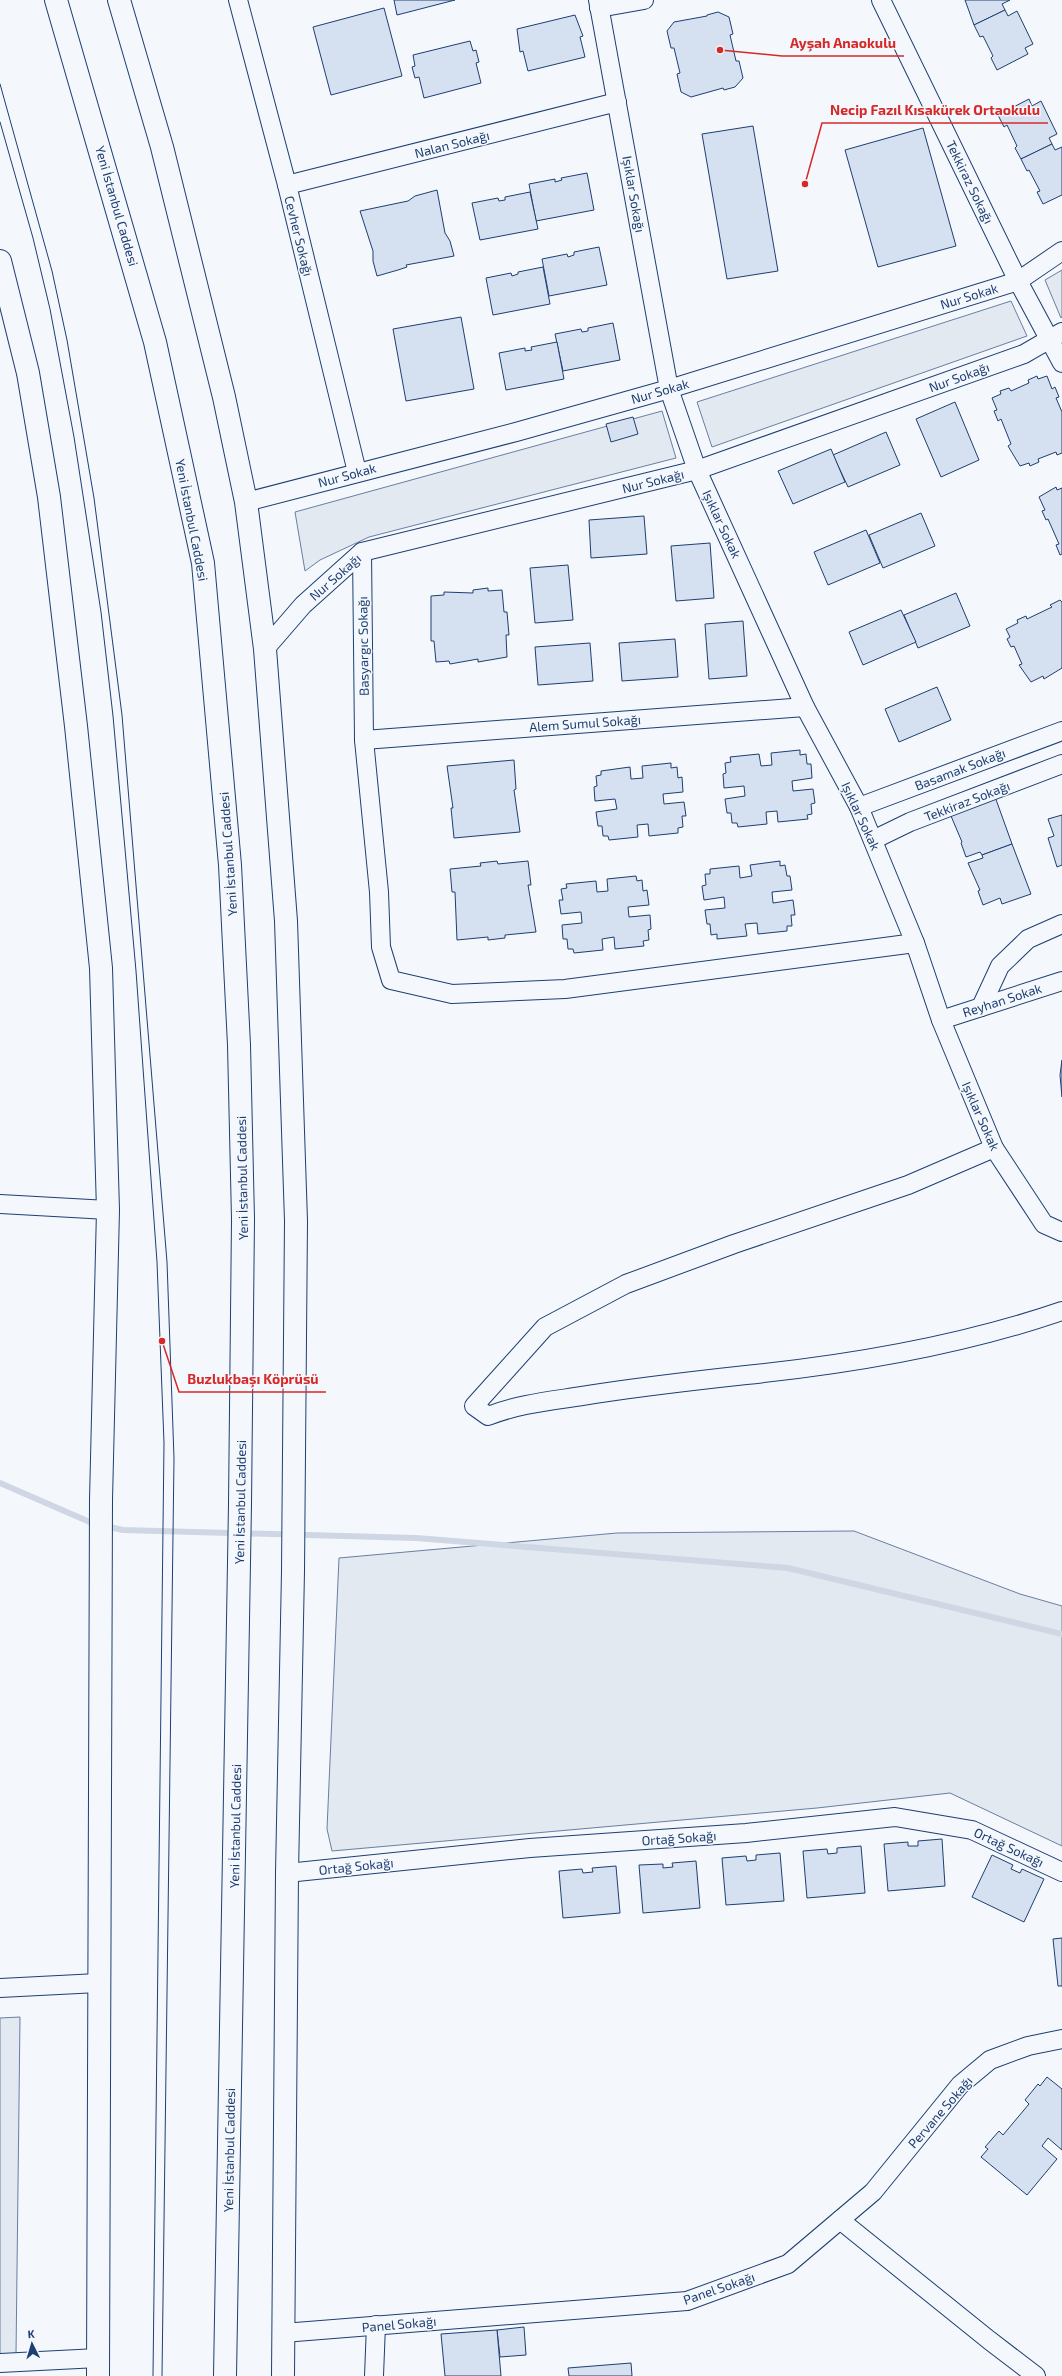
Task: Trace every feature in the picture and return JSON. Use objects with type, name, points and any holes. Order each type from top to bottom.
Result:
[{"type":"main road","name":"Yeni İstanbul Caddesi","points":[[56,0],[156,342],[203,563],[230,865],[236,955],[243,1211],[239,1570],[225,2376]]},
{"type":"main road","points":[[118,0],[162,148],[224,397],[246,502],[265,648],[286,921],[296,1221],[293,1571],[286,1873],[283,2376]]},
{"type":"main road","points":[[0,262],[28,373],[49,497],[76,726],[101,968],[108,1210],[101,1500],[100,1879],[98,1983],[98,2367]]},
{"type":"street","name":"Cevher Sokağı","points":[[238,0],[287,185],[357,472]]},
{"type":"street","points":[[599,4],[644,0]]},
{"type":"street","name":"Tekkiraz Sokağı","points":[[881,0],[1018,281],[1056,336],[1062,363]]},
{"type":"street","name":"Işıklar Sokağı","points":[[599,4],[669,389]]},
{"type":"street","name":"Nalan Sokağı","points":[[287,185],[617,102]]},
{"type":"street","name":"Nur Sokak","points":[[246,502],[516,432],[669,389],[1018,281],[1062,251]]},
{"type":"street","name":"Nur Sokağı","points":[[265,648],[303,605],[362,552],[697,470],[1024,354],[1056,336]]},
{"type":"street","name":"Işıklar Sokak","points":[[669,389],[697,470],[805,707],[859,807],[915,943],[941,1020],[994,1148],[1044,1224],[1062,1232]]},
{"type":"street","name":"Basyargıc Sokağı","points":[[362,552],[364,740],[380,892],[380,947],[391,980],[452,994],[565,989],[915,943]]},
{"type":"street","name":"Alem Sumul Sokağı","points":[[364,740],[805,707]]},
{"type":"street","name":"Basamak Sokağı","points":[[859,807],[1062,731]]},
{"type":"street","name":"Tekkiraz Sokağı","points":[[873,840],[910,822],[1062,764]]},
{"type":"street","points":[[981,1007],[1000,966],[1028,939],[1062,924]]},
{"type":"street","name":"Reyhan Sokak","points":[[941,1020],[1062,981]]},
{"type":"street","points":[[994,1148],[908,1185],[734,1244],[626,1284],[545,1327],[474,1406],[488,1416],[512,1407],[602,1393],[862,1361],[891,1356],[1022,1324],[1062,1311]]},
{"type":"street","points":[[0,1204],[108,1210]]},
{"type":"street","name":"Ortağ Sokağı","points":[[286,1873],[530,1848],[746,1833],[895,1816],[972,1830],[1062,1872]]},
{"type":"street","points":[[0,1988],[98,1983]]},
{"type":"street","name":"Pervane Sokağı","points":[[840,2220],[873,2192],[960,2085],[990,2060],[1028,2046],[1062,2039]]},
{"type":"street","points":[[840,2220],[1036,2376]]},
{"type":"street","name":"Panel Sokağı","points":[[283,2333],[687,2301],[788,2264],[840,2220]]},
{"type":"street","points":[[374,2376],[376,2325]]},
{"type":"street","points":[[0,2363],[98,2367]]},
{"type":"shaded area","points":[[1062,270],[1062,317],[1061,318],[1045,280]]},
{"type":"shaded area","points":[[1011,301],[1027,336],[712,447],[697,402]]},
{"type":"shaded area","points":[[662,411],[676,458],[369,537],[320,560],[305,571],[295,512]]},
{"type":"shaded area","points":[[854,1531],[1020,1594],[1062,1606],[1062,1846],[950,1793],[817,1808],[332,1851],[327,1829],[339,1558],[617,1533]]},
{"type":"shaded area","points":[[20,2017],[16,2355],[0,2354],[0,2018]]},
{"type":"building","points":[[394,0],[455,0],[397,15]]},
{"type":"building","points":[[965,0],[1010,0],[1002,4],[1005,10],[974,25]]},
{"type":"building","points":[[384,8],[402,76],[331,95],[313,27]]},
{"type":"building","points":[[1005,10],[1008,16],[1017,11],[1033,44],[1025,48],[1028,54],[997,70],[991,58],[993,56],[983,36],[980,37],[974,25]]},
{"type":"building","points":[[718,12],[729,17],[733,34],[730,35],[736,61],[739,61],[743,78],[735,87],[724,90],[723,88],[691,97],[681,92],[677,74],[680,73],[674,48],[671,48],[667,31],[674,22],[707,16]]},
{"type":"building","points":[[575,15],[583,36],[580,37],[585,57],[528,71],[523,51],[520,52],[517,29]]},
{"type":"building","points":[[470,41],[473,51],[476,50],[479,62],[476,63],[481,83],[424,98],[419,77],[415,78],[412,67],[415,66],[413,55]]},
{"type":"building","points":[[1029,99],[1032,106],[1041,101],[1057,134],[1049,138],[1052,144],[1021,159],[1015,148],[1017,146],[1007,125],[1004,127],[998,115]]},
{"type":"building","points":[[753,126],[778,271],[727,279],[702,134]]},
{"type":"building","points":[[923,128],[956,246],[878,267],[845,150]]},
{"type":"building","points":[[1052,144],[1055,150],[1062,147],[1062,195],[1043,204],[1037,192],[1040,191],[1029,170],[1027,171],[1021,159]]},
{"type":"building","points":[[587,173],[594,210],[536,221],[529,184],[555,179],[555,182],[562,180],[561,178]]},
{"type":"building","points":[[437,190],[445,233],[450,241],[454,256],[406,265],[407,267],[377,276],[373,261],[373,251],[360,211],[408,201],[415,196]]},
{"type":"building","points":[[530,192],[538,229],[480,240],[472,203],[498,198],[499,201],[505,200],[505,197]]},
{"type":"building","points":[[599,247],[607,285],[549,296],[542,259],[567,254],[568,257],[574,255],[574,252]]},
{"type":"building","points":[[543,267],[550,304],[493,315],[486,278],[511,273],[512,276],[518,274],[518,272]]},
{"type":"building","points":[[461,317],[474,389],[406,401],[393,329]]},
{"type":"building","points":[[613,323],[620,360],[563,371],[555,334],[581,329],[582,332],[588,331],[588,328]]},
{"type":"building","points":[[557,342],[564,379],[506,390],[499,353],[525,348],[525,351],[532,350],[531,347]]},
{"type":"building","points":[[1037,376],[1038,379],[1047,376],[1052,389],[1055,387],[1059,397],[1056,398],[1062,412],[1062,453],[1057,455],[1056,452],[1038,459],[1039,462],[1030,466],[1029,463],[1020,466],[1008,446],[1011,444],[1001,419],[998,421],[994,411],[997,410],[992,398],[1001,394],[1000,391],[1009,388],[1011,391],[1029,383],[1028,380]]},
{"type":"building","points":[[955,402],[979,460],[941,477],[916,419]]},
{"type":"building","points":[[633,417],[638,434],[611,442],[606,424]]},
{"type":"building","points":[[886,432],[900,465],[848,487],[833,455]]},
{"type":"building","points":[[831,449],[845,482],[793,504],[778,471]]},
{"type":"building","points":[[1056,487],[1057,490],[1062,488],[1062,554],[1060,555],[1056,545],[1059,544],[1048,519],[1046,520],[1042,511],[1045,510],[1039,497]]},
{"type":"building","points":[[921,513],[935,546],[883,568],[869,535]]},
{"type":"building","points":[[644,516],[647,554],[591,558],[589,520]]},
{"type":"building","points":[[866,530],[880,563],[828,585],[814,552]]},
{"type":"building","points":[[710,543],[714,598],[676,601],[671,546]]},
{"type":"building","points":[[568,565],[573,620],[535,623],[530,568]]},
{"type":"building","points":[[488,588],[488,591],[502,590],[504,612],[507,612],[509,635],[506,635],[507,657],[478,662],[478,659],[450,664],[449,661],[436,662],[434,641],[431,641],[431,596],[444,595],[444,592],[473,593],[473,590]]},
{"type":"building","points":[[956,593],[970,626],[918,648],[904,615]]},
{"type":"building","points":[[1060,600],[1062,602],[1062,668],[1044,679],[1043,676],[1031,682],[1019,665],[1022,664],[1014,646],[1011,647],[1007,639],[1010,637],[1006,629],[1018,623],[1017,620],[1026,616],[1027,619],[1052,607],[1050,605]]},
{"type":"building","points":[[901,610],[916,642],[863,665],[849,632]]},
{"type":"building","points":[[743,621],[747,676],[709,679],[705,624]]},
{"type":"building","points":[[675,639],[678,677],[622,681],[619,643]]},
{"type":"building","points":[[590,643],[593,681],[538,685],[535,647]]},
{"type":"building","points":[[937,687],[951,720],[899,742],[885,709]]},
{"type":"building","points":[[800,750],[800,755],[806,754],[807,764],[811,764],[812,778],[792,781],[793,791],[813,789],[815,803],[811,804],[812,814],[807,815],[808,819],[778,822],[777,811],[766,812],[767,824],[738,827],[737,823],[732,823],[731,813],[727,813],[725,799],[745,796],[744,786],[724,788],[723,774],[726,773],[725,763],[731,762],[730,757],[759,754],[761,766],[772,765],[771,753]]},
{"type":"building","points":[[514,760],[516,789],[514,790],[520,832],[454,838],[451,808],[453,808],[447,766]]},
{"type":"building","points":[[671,763],[671,768],[677,767],[678,778],[682,777],[683,792],[663,794],[664,804],[684,802],[686,816],[682,816],[683,827],[678,828],[678,833],[649,836],[648,824],[637,825],[638,837],[609,840],[608,836],[603,836],[602,826],[598,826],[596,812],[617,809],[615,799],[595,801],[594,787],[597,786],[596,776],[601,775],[601,771],[630,767],[631,779],[643,778],[642,766]]},
{"type":"building","points":[[994,794],[1012,844],[982,855],[980,852],[966,857],[961,843],[962,842],[951,816]]},
{"type":"building","points":[[1062,815],[1062,865],[1057,867],[1048,838],[1054,836],[1048,819]]},
{"type":"building","points":[[1012,844],[1031,894],[1002,904],[1000,898],[983,905],[978,891],[980,890],[968,863],[983,858],[982,855]]},
{"type":"building","points":[[497,861],[498,864],[528,861],[531,885],[528,885],[536,932],[505,935],[505,938],[488,940],[488,937],[457,940],[455,892],[452,892],[450,869],[481,866],[480,863]]},
{"type":"building","points":[[780,861],[780,866],[785,865],[787,876],[790,876],[792,890],[772,892],[773,903],[793,900],[795,915],[791,915],[792,926],[787,926],[787,931],[758,934],[757,923],[745,924],[747,936],[717,939],[717,934],[711,935],[710,924],[707,924],[705,910],[725,908],[724,897],[704,900],[702,886],[706,885],[705,874],[710,874],[710,869],[739,866],[740,878],[752,876],[750,865]]},
{"type":"building","points":[[636,876],[637,881],[642,880],[643,891],[647,890],[649,905],[628,907],[629,917],[650,915],[651,929],[648,930],[649,940],[643,941],[644,946],[615,949],[614,937],[602,939],[603,950],[574,953],[573,949],[568,949],[567,939],[563,939],[562,925],[582,923],[581,912],[561,914],[559,900],[563,900],[561,889],[567,888],[566,884],[596,881],[597,892],[608,891],[607,879]]},
{"type":"building","points":[[1062,1060],[1062,1097],[1060,1075]]},
{"type":"building","points":[[942,1839],[945,1886],[888,1891],[884,1844],[908,1842],[908,1846],[918,1846],[918,1841]]},
{"type":"building","points":[[861,1846],[865,1893],[807,1898],[803,1851],[827,1849],[828,1854],[837,1853],[837,1848]]},
{"type":"building","points":[[780,1853],[784,1901],[726,1905],[722,1858],[746,1856],[747,1861],[756,1860],[756,1855]]},
{"type":"building","points":[[992,1855],[1013,1865],[1011,1869],[1020,1873],[1022,1869],[1044,1879],[1024,1922],[972,1897]]},
{"type":"building","points":[[696,1861],[700,1908],[643,1913],[639,1865],[663,1864],[663,1868],[673,1867],[672,1863]]},
{"type":"building","points":[[616,1866],[620,1913],[563,1918],[559,1871],[582,1869],[583,1873],[593,1872],[592,1868]]},
{"type":"building","points":[[1062,1938],[1062,1986],[1058,1986],[1053,1939]]},
{"type":"building","points":[[1047,2077],[1062,2089],[1062,2150],[1048,2138],[1042,2146],[1057,2159],[1027,2195],[981,2157],[988,2149],[985,2147],[999,2131],[1003,2135],[1029,2104],[1025,2100],[1038,2084],[1040,2086]]},
{"type":"building","points":[[524,2327],[526,2355],[500,2357],[497,2330]]},
{"type":"building","points":[[497,2330],[501,2376],[445,2376],[441,2334]]},
{"type":"building","points":[[631,2363],[632,2376],[569,2376],[568,2368]]},
{"type":"waterway","points":[[0,1483],[92,1523],[123,1530],[416,1538],[788,1568],[1062,1634]]},
{"type":"tram line","points":[[0,84],[52,271],[67,340],[94,498],[122,715],[167,1262],[174,1458],[162,2376]]},
{"type":"tram line","points":[[0,122],[33,238],[50,309],[74,437],[101,612],[113,716],[136,971],[157,1262],[164,1443],[153,2376]]},
{"type":"place","name":"Ayşah Anaokulu","points":[[720,50]]},
{"type":"place","name":"Necip Fazıl Kısakürek Ortaokulu","points":[[805,184]]},
{"type":"place","name":"Buzlukbaşı Köprüsü","points":[[162,1341]]}]
